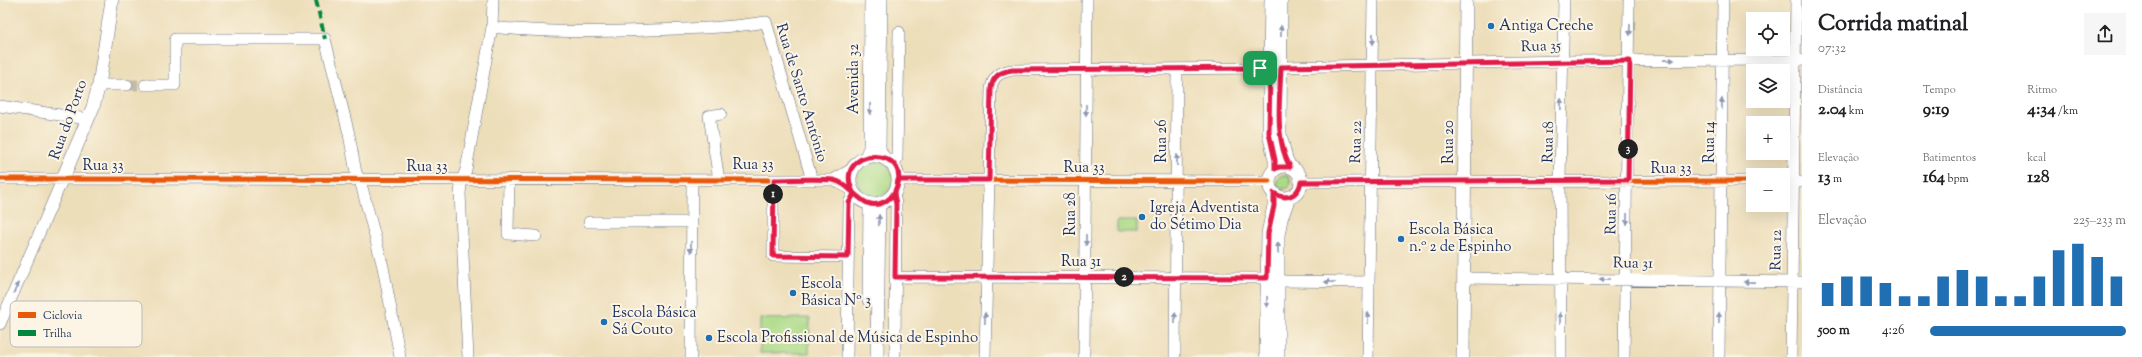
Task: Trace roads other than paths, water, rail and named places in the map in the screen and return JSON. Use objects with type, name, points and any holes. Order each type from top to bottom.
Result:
[{"type":"main road","name":"Rua do Porto","points":[[63,178],[99,85],[112,0]]},
{"type":"main road","name":"Avenida 32","points":[[866,156],[870,148],[871,0]]},
{"type":"main road","name":"Avenida 32","points":[[880,0],[879,148],[883,157]]},
{"type":"main road","points":[[1271,0],[1280,134],[1286,159],[1290,167],[1298,173],[1301,182],[1297,192],[1289,197],[1284,198],[1274,193]]},
{"type":"main road","points":[[1278,357],[1273,280],[1268,233],[1274,206],[1274,193],[1271,189],[1275,160],[1269,133],[1281,0]]},
{"type":"main road","name":"Rua 20","points":[[1463,357],[1466,181],[1466,0]]},
{"type":"main road","points":[[871,155],[883,157],[894,166],[898,180],[894,194],[875,204],[858,198],[852,191],[849,182],[852,169],[866,156],[871,155]]},
{"type":"main road","points":[[1272,175],[1279,167],[1290,167]]},
{"type":"main road","points":[[1266,357],[1278,235],[1281,219],[1289,197]]},
{"type":"main road","points":[[868,357],[875,204]]},
{"type":"main road","points":[[875,204],[877,357]]},
{"type":"street","points":[[468,357],[460,193],[462,179],[466,170],[492,27],[493,0]]},
{"type":"street","name":"Rua 28","points":[[1084,357],[1086,277],[1087,0]]},
{"type":"street","name":"Rua 22","points":[[1368,357],[1374,0]]},
{"type":"street","name":"Rua 18","points":[[1561,357],[1560,180],[1564,0]]},
{"type":"street","name":"Rua 16","points":[[1624,357],[1630,0]]},
{"type":"street","name":"Rua 14","points":[[1719,357],[1723,0]]},
{"type":"street","name":"Rua 12","points":[[1791,357],[1797,282],[1793,181],[1798,60],[1796,0]]},
{"type":"street","name":"Rua de Santo António","points":[[492,27],[539,32],[606,32],[740,26],[766,22],[812,180]]},
{"type":"street","points":[[894,166],[897,158],[899,32]]},
{"type":"street","points":[[145,85],[175,85],[175,39],[325,39],[349,134],[356,173],[360,180],[383,267],[400,357]]},
{"type":"street","name":"Rua 35","points":[[989,180],[991,88],[996,77],[1002,72],[1012,70],[1086,71],[1275,68],[1562,61],[1798,60]]},
{"type":"street","name":"Rua 26","points":[[1175,357],[1177,69]]},
{"type":"street","points":[[99,85],[127,85]]},
{"type":"street","points":[[0,106],[87,119]]},
{"type":"street","points":[[719,180],[709,116],[722,114]]},
{"type":"street","points":[[833,180],[852,169]]},
{"type":"street","name":"Rua 33","points":[[898,180],[1177,181],[1272,175]]},
{"type":"street","points":[[0,324],[63,178]]},
{"type":"street","name":"Rua 33","points":[[0,179],[833,180],[852,191]]},
{"type":"street","points":[[509,180],[508,234],[536,236]]},
{"type":"street","points":[[691,357],[692,180]]},
{"type":"street","points":[[774,180],[773,256],[848,257]]},
{"type":"street","points":[[985,357],[989,180]]},
{"type":"street","name":"Rua 33","points":[[1301,182],[1560,180],[1746,181]]},
{"type":"street","points":[[847,357],[849,203],[852,191]]},
{"type":"street","points":[[894,194],[896,204],[895,357]]},
{"type":"street","points":[[589,222],[692,222]]},
{"type":"street","name":"Rua 31","points":[[895,277],[1175,277],[1369,282]]},
{"type":"street","name":"Rua 31","points":[[1464,278],[1797,282]]},
{"type":"tunnel","points":[[127,85],[145,85]]},
{"type":"place","name":"Antiga Creche","points":[[1491,26]]},
{"type":"place","name":"Igreja Adventista do Sétimo Dia","points":[[1142,217]]},
{"type":"place","name":"Escola Básica n.º 2 de Espinho","points":[[1401,239]]},
{"type":"place","name":"Escola Básica Nº 3","points":[[793,293]]},
{"type":"place","name":"Escola Básica Sá Couto","points":[[604,322]]},
{"type":"place","name":"Escola Profissional de Música de Espinho","points":[[709,338]]}]
